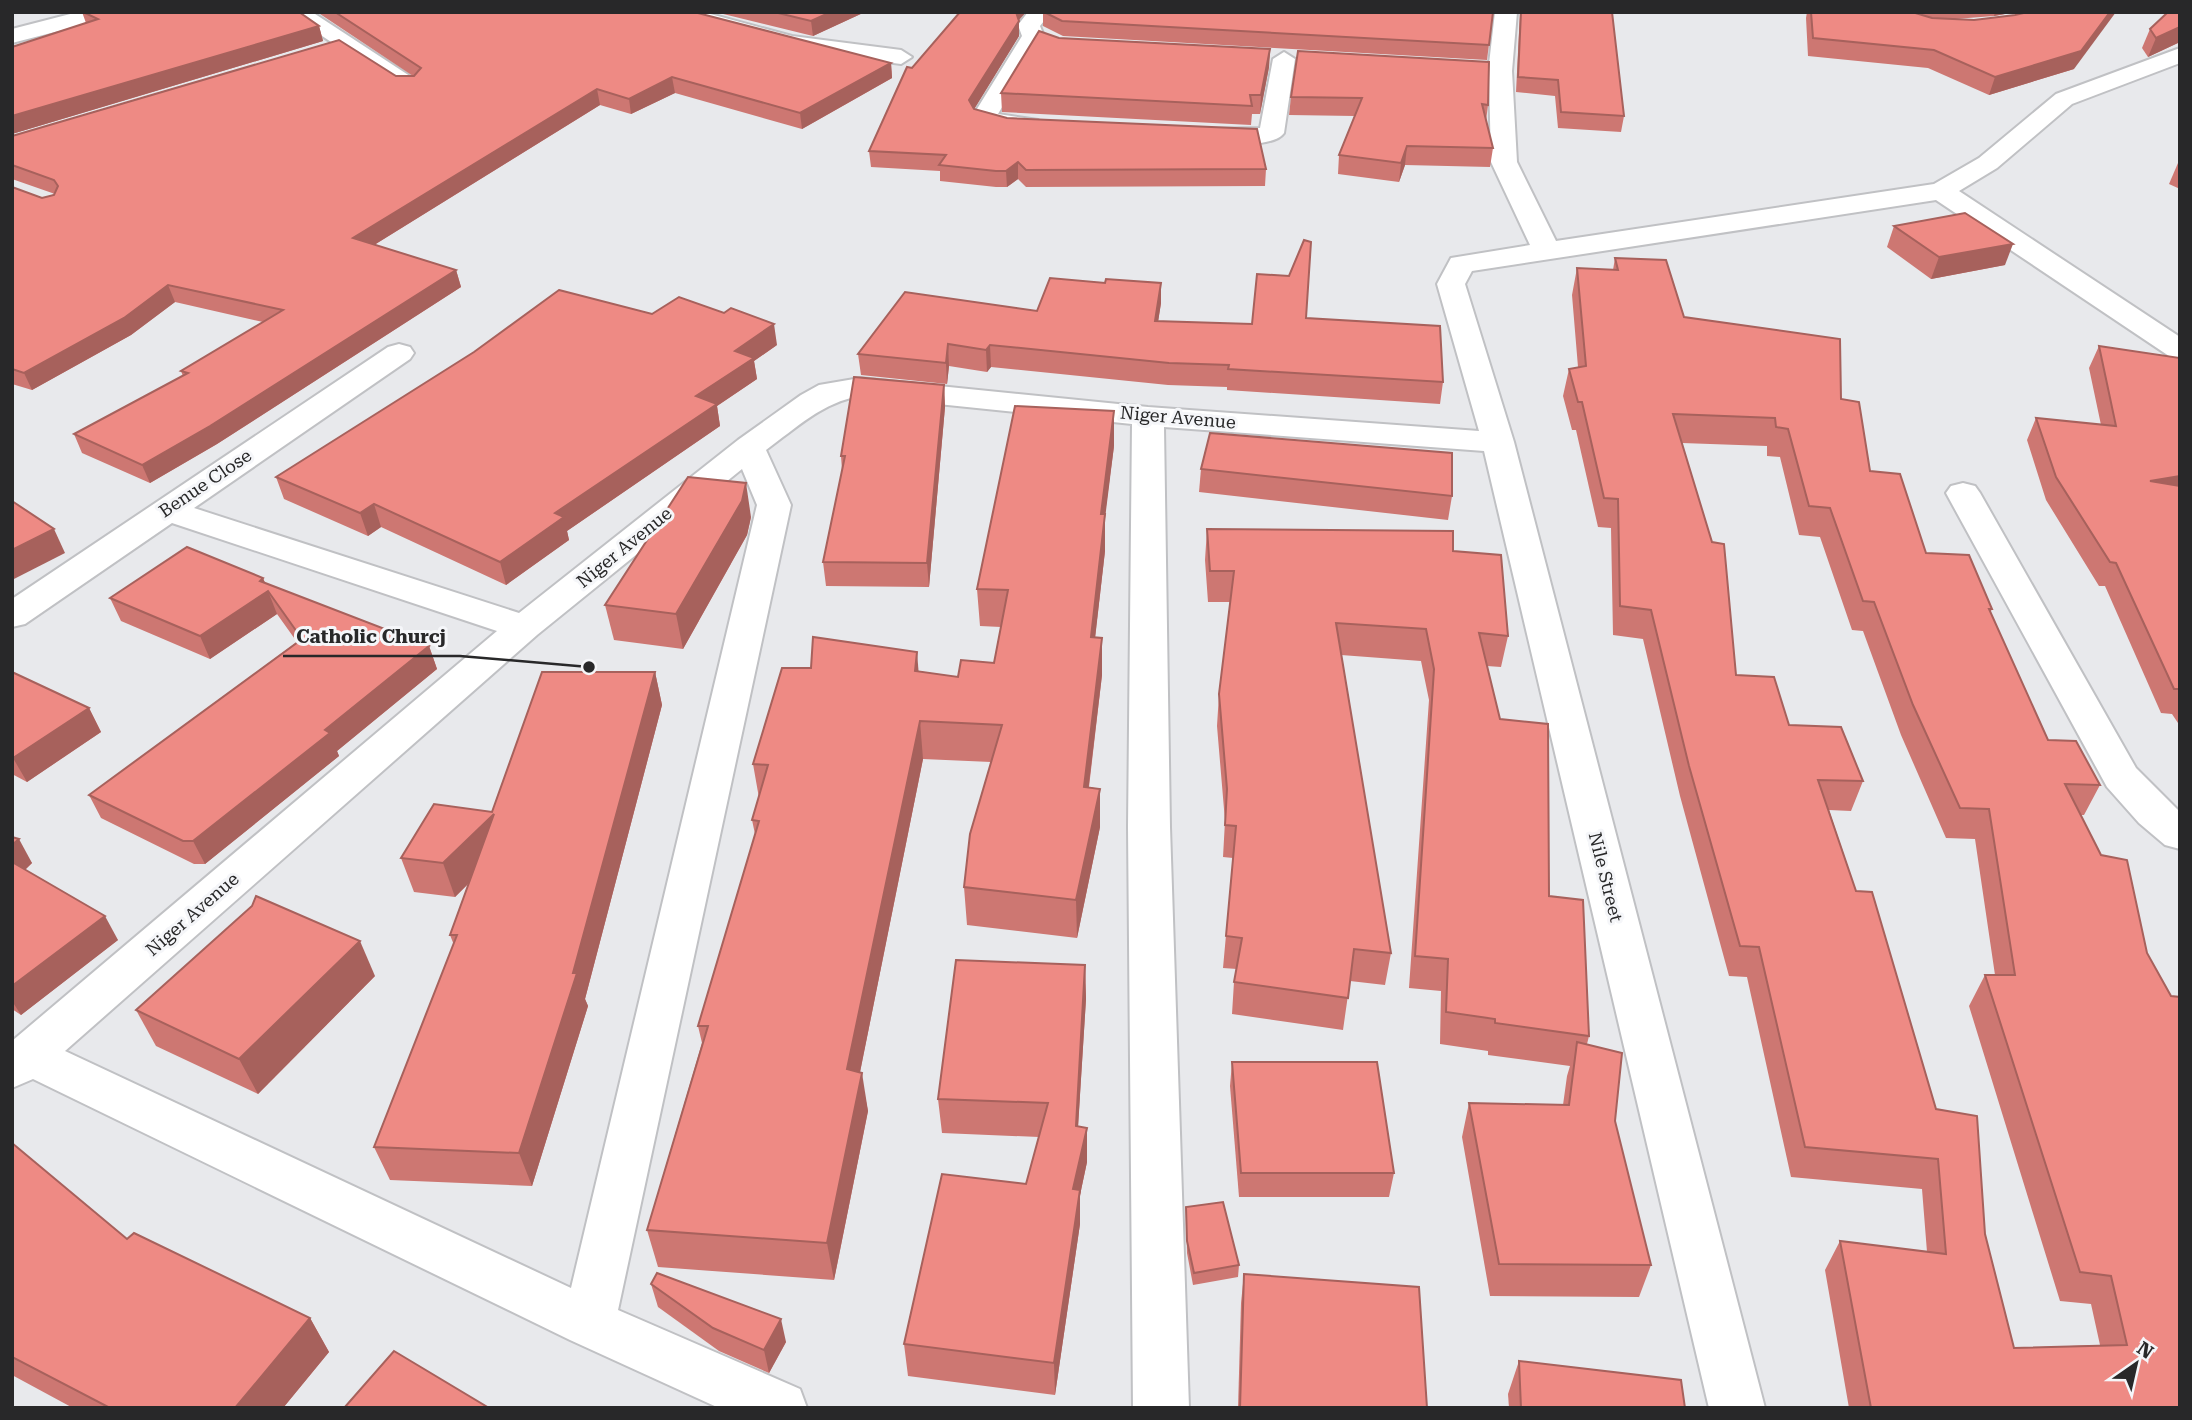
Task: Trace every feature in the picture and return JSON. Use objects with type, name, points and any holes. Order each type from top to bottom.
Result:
[{"type":"street","points":[[12,36],[105,12]]},
{"type":"street","points":[[297,12],[410,84]]},
{"type":"street","points":[[682,12],[715,24],[792,43],[901,57]]},
{"type":"street","points":[[1040,12],[1029,25],[1042,39],[984,117],[999,123],[1049,126]]},
{"type":"street","points":[[1506,12],[1500,71],[1504,162],[1546,251],[1941,191],[1988,163],[2064,99],[2180,55]]},
{"type":"street","points":[[320,52],[347,44]]},
{"type":"street","points":[[1257,58],[1311,61]]},
{"type":"street","points":[[1184,132],[1269,135],[1284,59]]},
{"type":"street","points":[[1419,66],[1500,71]]},
{"type":"street","points":[[1941,191],[2180,350]]},
{"type":"street","name":"Nile Street","points":[[1546,251],[1461,264],[1451,284],[1498,442],[1737,1408]]},
{"type":"street","name":"Benue Close","points":[[12,615],[399,353]]},
{"type":"street","name":"Niger Avenue","points":[[20,1062],[524,627],[749,447],[812,402],[831,392],[860,387],[1148,415],[1498,442]]},
{"type":"street","points":[[1148,415],[1149,827],[1160,1408]]},
{"type":"street","points":[[589,1324],[774,505],[749,447]]},
{"type":"street","points":[[1964,493],[2121,777],[2153,813],[2180,834]]},
{"type":"street","points":[[166,510],[524,627]]},
{"type":"street","points":[[20,1062],[589,1324],[780,1408]]},
{"type":"building","points":[[83,12],[299,12],[319,26],[12,116],[12,47],[98,19]]},
{"type":"building","points":[[335,12],[694,12],[891,63],[800,113],[672,77],[629,99],[597,89],[353,238],[456,270],[210,426],[142,465],[74,434],[188,373],[181,371],[283,310],[168,285],[124,318],[24,373],[12,369],[12,187],[42,198],[54,195],[58,186],[54,180],[12,165],[12,136],[339,40],[396,76],[414,76],[421,68]]},
{"type":"building","points":[[774,12],[831,12],[811,21]]},
{"type":"building","points":[[960,12],[1016,12],[1019,21],[969,100],[974,109],[1007,118],[1257,129],[1266,169],[1026,170],[1018,162],[1006,171],[996,171],[939,165],[946,155],[869,151],[907,67],[912,68]]},
{"type":"building","points":[[1044,12],[1493,12],[1489,45],[1062,21]]},
{"type":"building","points":[[1521,12],[1612,12],[1624,116],[1561,112],[1558,80],[1518,77]]},
{"type":"building","points":[[1811,12],[1912,12],[1932,18],[1974,20],[2028,12],[2110,12],[2081,51],[1995,77],[1934,50],[1813,38]]},
{"type":"building","points":[[2168,12],[2180,12],[2180,27],[2156,38],[2150,29]]},
{"type":"building","points":[[1039,31],[1059,38],[1270,49],[1261,95],[1250,95],[1252,106],[1001,93]]},
{"type":"building","points":[[1298,51],[1489,62],[1488,105],[1482,104],[1493,148],[1407,146],[1401,163],[1339,155],[1362,98],[1291,97]]},
{"type":"building","points":[[1965,213],[2013,244],[1939,257],[1894,226]]},
{"type":"building","points":[[1304,240],[1311,242],[1306,318],[1440,326],[1443,382],[1228,369],[1229,365],[1169,363],[990,345],[986,350],[948,344],[946,363],[858,354],[905,292],[1037,311],[1050,278],[1105,283],[1106,279],[1161,283],[1155,321],[1252,324],[1257,274],[1289,276]]},
{"type":"building","points":[[1615,258],[1666,260],[1684,317],[1840,339],[1841,399],[1859,402],[1870,471],[1900,474],[1926,553],[1969,555],[1992,609],[1989,609],[2048,740],[2076,741],[2100,785],[2065,784],[2101,855],[2127,860],[2147,953],[2171,996],[2180,997],[2180,1408],[1871,1408],[1840,1241],[1946,1254],[1938,1159],[1805,1147],[1759,947],[1740,946],[1689,766],[1651,610],[1620,606],[1618,499],[1604,498],[1582,402],[1578,402],[1569,369],[1586,366],[1577,268],[1618,270]],"holes":[[[1673,414],[1775,418],[1776,427],[1788,429],[1809,506],[1830,508],[1863,601],[1874,602],[1913,705],[1960,808],[1989,809],[2015,975],[1985,975],[2080,1272],[2111,1276],[2127,1345],[2014,1348],[1985,1234],[1977,1116],[1936,1109],[1872,892],[1856,891],[1818,780],[1863,781],[1841,727],[1789,725],[1774,677],[1736,675],[1724,544],[1712,542]]]},
{"type":"building","points":[[559,290],[652,314],[679,297],[724,313],[731,308],[774,324],[735,351],[754,358],[696,396],[717,404],[555,513],[564,517],[500,562],[374,504],[360,513],[276,477],[474,352]]},
{"type":"building","points":[[2099,346],[2180,358],[2180,476],[2150,481],[2180,486],[2180,689],[2174,689],[2116,563],[2110,562],[2056,477],[2036,418],[2116,426]]},
{"type":"building","points":[[854,377],[944,385],[927,563],[823,562],[845,456],[841,456]]},
{"type":"building","points":[[1015,406],[1114,411],[1101,514],[1105,514],[1091,637],[1102,638],[1084,787],[1100,789],[1076,900],[964,887],[970,834],[1002,725],[920,721],[847,1069],[862,1073],[827,1243],[647,1230],[708,1026],[698,1026],[759,821],[752,820],[768,765],[753,764],[782,668],[811,668],[813,637],[917,652],[915,671],[958,677],[961,660],[994,663],[1008,590],[977,589]]},
{"type":"building","points":[[1210,433],[1452,453],[1452,496],[1201,469]]},
{"type":"building","points":[[688,477],[746,483],[742,501],[676,614],[605,605]]},
{"type":"building","points":[[12,501],[54,529],[12,550]]},
{"type":"building","points":[[1207,529],[1453,531],[1453,551],[1501,555],[1508,636],[1479,633],[1500,719],[1548,724],[1549,896],[1583,900],[1589,1036],[1495,1023],[1495,1019],[1446,1012],[1448,959],[1415,956],[1434,669],[1426,629],[1336,623],[1391,953],[1354,949],[1348,998],[1234,982],[1242,938],[1226,936],[1236,826],[1225,825],[1227,789],[1219,694],[1234,571],[1210,571]]},
{"type":"building","points":[[187,547],[263,578],[260,581],[429,646],[325,730],[330,733],[193,841],[183,841],[89,795],[302,639],[268,591],[200,636],[110,598]]},
{"type":"building","points":[[12,672],[89,708],[13,758],[12,757]]},
{"type":"building","points":[[542,672],[655,672],[573,973],[577,973],[519,1153],[374,1147],[457,935],[450,935],[494,814],[443,863],[401,858],[434,804],[492,812]]},
{"type":"building","points":[[12,862],[105,916],[12,986]]},
{"type":"building","points":[[256,896],[360,941],[239,1059],[136,1010],[252,906]]},
{"type":"building","points":[[956,960],[1085,965],[1076,1126],[1087,1128],[1073,1189],[1080,1190],[1054,1363],[904,1344],[942,1174],[1026,1184],[1048,1103],[938,1099]]},
{"type":"building","points":[[1577,1042],[1622,1053],[1615,1121],[1651,1265],[1499,1264],[1469,1103],[1569,1105]]},
{"type":"building","points":[[1232,1062],[1377,1062],[1394,1173],[1241,1173]]},
{"type":"building","points":[[12,1143],[127,1239],[134,1233],[310,1318],[235,1408],[110,1408],[12,1357]]},
{"type":"building","points":[[1223,1202],[1239,1265],[1194,1273],[1187,1241],[1186,1207]]},
{"type":"building","points":[[657,1273],[781,1319],[764,1350],[713,1328],[651,1284]]},
{"type":"building","points":[[1244,1274],[1419,1287],[1427,1408],[1240,1408]]},
{"type":"building","points":[[394,1351],[489,1408],[344,1408]]},
{"type":"building","points":[[1519,1361],[1681,1380],[1685,1408],[1521,1408]]},
{"type":"place","name":"Catholic Churcj","points":[[589,667]]}]
